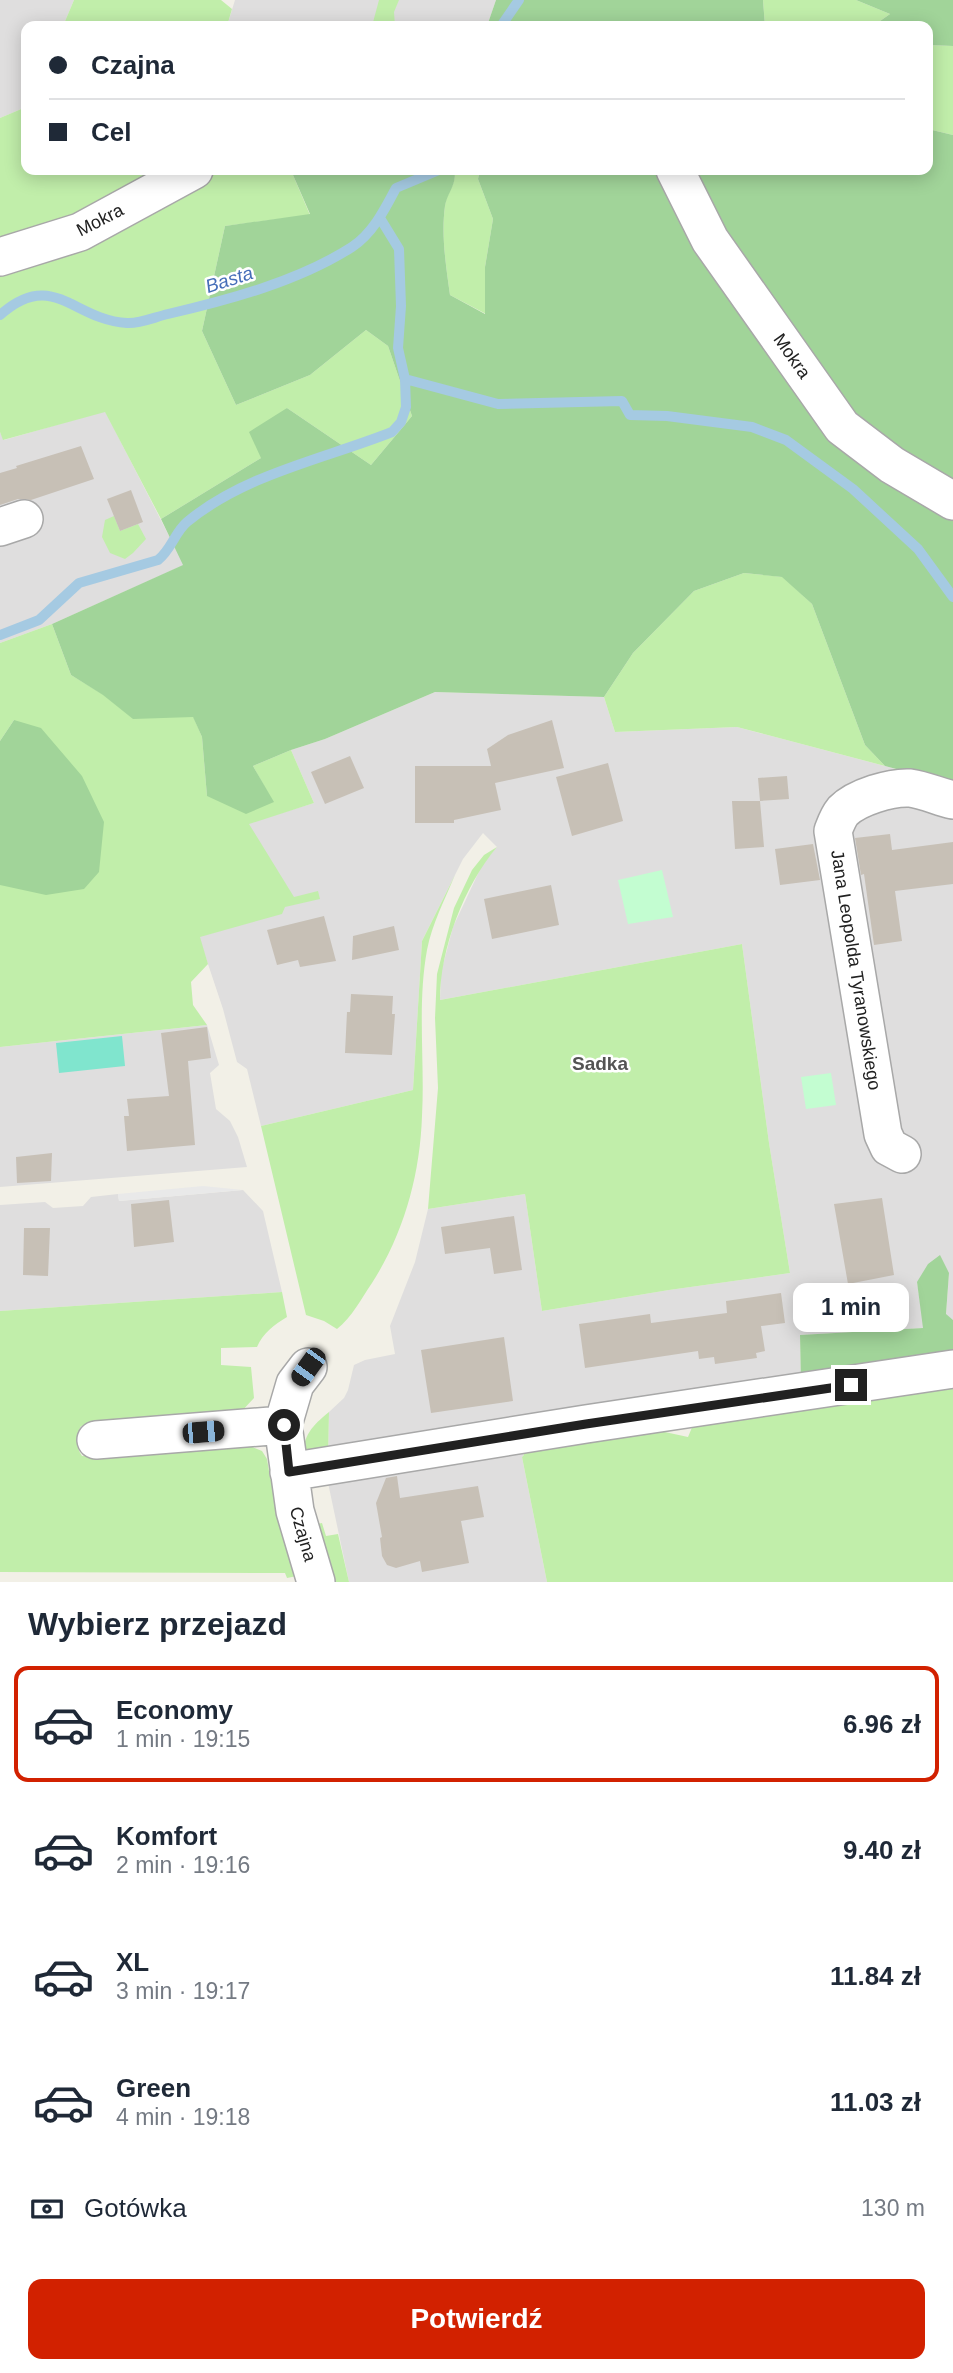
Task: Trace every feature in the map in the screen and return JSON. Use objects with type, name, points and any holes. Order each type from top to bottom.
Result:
[{"type":"street","name":"Mokra","points":[[0,257],[80,232],[185,175]]},
{"type":"street","name":"Mokra","points":[[678,175],[710,240],[842,427],[892,465],[953,500]]},
{"type":"street","name":"Jana Leopolda Tyranowskiego","points":[[902,1154],[889,1147],[883,1133],[833,831],[843,811],[855,802],[887,791],[910,788],[953,800]]},
{"type":"street","name":"Czajna","points":[[308,1367],[295,1384],[284,1425],[295,1511],[316,1582]]},
{"type":"street","points":[[289,1472],[953,1369]]},
{"type":"street","points":[[96,1440],[284,1425]]},
{"type":"shaded area","points":[[0,0],[74,0],[65,21],[21,21],[21,109],[0,118]]},
{"type":"shaded area","points":[[235,0],[496,0],[489,21],[229,21]]},
{"type":"shaded area","points":[[105,411],[184,565],[52,624],[0,643],[0,536],[20,503],[0,508],[0,432],[4,440]]},
{"type":"shaded area","points":[[435,692],[604,697],[615,732],[737,727],[953,784],[953,1320],[946,1315],[949,1273],[917,1282],[924,1328],[800,1335],[801,1385],[328,1457],[329,1412],[344,1398],[354,1365],[395,1354],[390,1326],[415,1262],[428,1209],[525,1194],[542,1311],[790,1273],[742,944],[440,1000],[441,972],[453,927],[483,863],[497,847],[483,833],[463,859],[422,941],[413,1090],[261,1126],[247,1069],[237,1062],[199,937],[249,823],[314,803],[291,750],[325,739]]},
{"type":"shaded area","points":[[207,1025],[219,1065],[210,1073],[216,1109],[230,1121],[247,1167],[0,1187],[0,1047]]},
{"type":"shaded area","points":[[203,1186],[243,1190],[119,1201],[118,1194]]},
{"type":"shaded area","points":[[243,1190],[263,1211],[282,1292],[0,1311],[0,1205],[45,1202],[53,1208],[83,1206],[91,1197],[118,1194],[119,1201]]},
{"type":"shaded area","points":[[521,1444],[547,1582],[349,1582],[327,1478],[449,1456],[453,1465],[469,1463]]},
{"type":"green space","points":[[74,0],[221,0],[232,9],[228,21],[65,21]]},
{"type":"green space","points":[[379,0],[399,0],[394,12],[395,21],[373,21]]},
{"type":"green space","points":[[496,0],[763,0],[765,21],[489,21]]},
{"type":"green space","points":[[763,0],[856,0],[890,14],[880,21],[765,21]]},
{"type":"green space","points":[[856,0],[953,0],[953,46],[933,45],[933,21],[880,21],[890,14]]},
{"type":"green space","points":[[933,45],[953,46],[953,135],[933,130]]},
{"type":"green space","points":[[21,109],[21,175],[161,175],[0,248],[0,118]]},
{"type":"green space","points":[[933,130],[953,135],[953,784],[885,766],[865,745],[812,604],[782,577],[744,573],[694,591],[633,653],[604,697],[435,692],[325,739],[253,766],[274,802],[246,814],[207,796],[202,737],[193,717],[133,719],[103,695],[71,675],[52,624],[183,565],[161,519],[261,458],[249,432],[287,408],[371,465],[412,416],[388,346],[366,330],[310,375],[236,405],[202,331],[225,226],[310,214],[293,175],[455,175],[446,201],[444,228],[450,295],[485,314],[485,267],[493,219],[479,175],[659,175],[720,286],[752,281],[694,175],[933,175]]},
{"type":"green space","points":[[208,175],[293,175],[310,215],[225,226],[202,331],[236,405],[310,375],[366,330],[388,346],[412,416],[371,465],[287,408],[261,458],[161,519],[105,412],[3,440],[0,432],[0,264],[76,241]]},
{"type":"green space","points":[[455,175],[479,175],[493,219],[485,267],[486,314],[450,295],[444,250],[444,217],[446,201]]},
{"type":"green space","points":[[114,516],[120,531],[138,524],[146,539],[125,559],[110,553],[102,537],[105,520]]},
{"type":"green space","points":[[744,573],[783,577],[812,604],[865,745],[885,766],[737,727],[615,732],[604,697],[633,653],[694,591]]},
{"type":"green space","points":[[52,624],[71,675],[104,695],[133,718],[193,716],[202,737],[207,796],[273,802],[253,766],[291,750],[314,803],[249,824],[294,897],[318,891],[320,899],[285,907],[282,914],[200,937],[208,964],[191,982],[193,1005],[207,1025],[0,1047],[0,885],[7,885],[14,720],[0,741],[0,643]]},
{"type":"green space","points":[[14,720],[41,728],[82,776],[104,822],[99,872],[84,889],[46,895],[0,885],[0,741]]},
{"type":"green space","points":[[497,847],[474,880],[456,919],[444,960],[440,1000],[742,944],[790,1273],[542,1311],[525,1194],[428,1209],[438,1088],[435,1018],[437,974],[454,908],[472,870],[484,855]]},
{"type":"green space","points":[[662,870],[673,917],[628,924],[618,880]]},
{"type":"green space","points":[[455,875],[432,931],[424,971],[421,1138],[414,1182],[401,1224],[383,1264],[356,1308],[337,1329],[306,1315],[261,1126],[413,1090],[422,941]]},
{"type":"green space","points":[[122,1036],[125,1066],[59,1073],[56,1043]]},
{"type":"green space","points":[[831,1073],[836,1105],[806,1109],[801,1077]]},
{"type":"green space","points":[[940,1255],[949,1273],[946,1314],[953,1320],[953,1360],[801,1385],[800,1335],[923,1328],[917,1282],[928,1264]]},
{"type":"green space","points":[[282,1292],[287,1317],[269,1330],[257,1347],[221,1348],[221,1365],[251,1367],[254,1398],[240,1413],[81,1426],[77,1441],[82,1456],[247,1445],[262,1451],[267,1459],[297,1576],[287,1578],[285,1573],[0,1572],[0,1311]]},
{"type":"green space","points":[[953,1378],[953,1582],[547,1582],[521,1444],[637,1426],[688,1437],[696,1418]]},
{"type":"green space","points":[[329,1412],[328,1457],[303,1458],[310,1432]]},
{"type":"green space","points":[[322,1523],[326,1536],[338,1534],[349,1582],[333,1582],[317,1524]]},
{"type":"building","points":[[81,446],[94,479],[31,500],[18,499],[0,505],[0,473]]},
{"type":"building","points":[[131,490],[143,522],[120,531],[107,499]]},
{"type":"building","points":[[552,720],[564,768],[495,783],[501,810],[454,820],[454,823],[415,823],[415,766],[491,766],[487,749],[508,735]]},
{"type":"building","points":[[350,756],[364,788],[325,804],[311,772]]},
{"type":"building","points":[[608,763],[623,821],[572,836],[556,777]]},
{"type":"building","points":[[787,776],[789,799],[760,801],[758,778]]},
{"type":"building","points":[[732,801],[760,801],[764,847],[735,849]]},
{"type":"building","points":[[890,834],[892,850],[953,842],[953,884],[895,891],[902,941],[874,945],[864,874],[861,875],[855,838]]},
{"type":"building","points":[[813,844],[820,880],[780,885],[775,849]]},
{"type":"building","points":[[551,885],[559,925],[492,939],[484,899]]},
{"type":"building","points":[[324,916],[336,961],[300,967],[298,960],[277,965],[267,930]]},
{"type":"building","points":[[394,926],[399,950],[352,960],[353,936]]},
{"type":"building","points":[[351,994],[393,996],[392,1014],[395,1014],[392,1055],[345,1053],[347,1012],[350,1012]]},
{"type":"building","points":[[207,1027],[211,1058],[188,1061],[195,1145],[127,1151],[124,1116],[129,1116],[127,1099],[169,1096],[161,1033]]},
{"type":"building","points":[[52,1153],[51,1181],[17,1183],[16,1157]]},
{"type":"building","points":[[882,1198],[894,1275],[848,1284],[834,1204]]},
{"type":"building","points":[[169,1200],[174,1242],[134,1247],[131,1204]]},
{"type":"building","points":[[514,1216],[522,1270],[494,1274],[490,1248],[445,1254],[441,1227]]},
{"type":"building","points":[[24,1228],[50,1228],[48,1276],[23,1275]]},
{"type":"building","points":[[781,1293],[785,1323],[761,1326],[765,1351],[756,1353],[757,1358],[715,1364],[714,1357],[699,1359],[698,1351],[585,1368],[579,1324],[650,1314],[651,1323],[727,1313],[726,1301]]},
{"type":"building","points":[[504,1337],[513,1401],[431,1413],[421,1350]]},
{"type":"building","points":[[397,1476],[400,1498],[478,1486],[484,1517],[461,1521],[469,1563],[422,1572],[420,1561],[396,1568],[387,1565],[382,1556],[382,1537],[376,1503],[386,1478]]},
{"type":"waterway","name":"Basta","points":[[504,21],[519,0]]},
{"type":"waterway","name":"Basta","points":[[0,315],[18,302],[35,296],[49,296],[108,320],[132,323],[263,288],[309,270],[352,247],[372,228],[396,188],[427,175]]},
{"type":"waterway","points":[[0,635],[39,620],[79,583],[158,560],[187,522],[234,491],[286,469],[392,432],[401,422],[406,407],[405,379],[398,348],[401,306],[399,249],[380,218]]},
{"type":"waterway","points":[[405,379],[498,404],[622,401],[630,415],[667,416],[752,427],[786,440],[853,489],[918,549],[953,597]]},
{"type":"district","name":"Sadka","points":[[600,1063]]},
{"type":"route","points":[[284,1425],[289,1472],[851,1385]]}]
